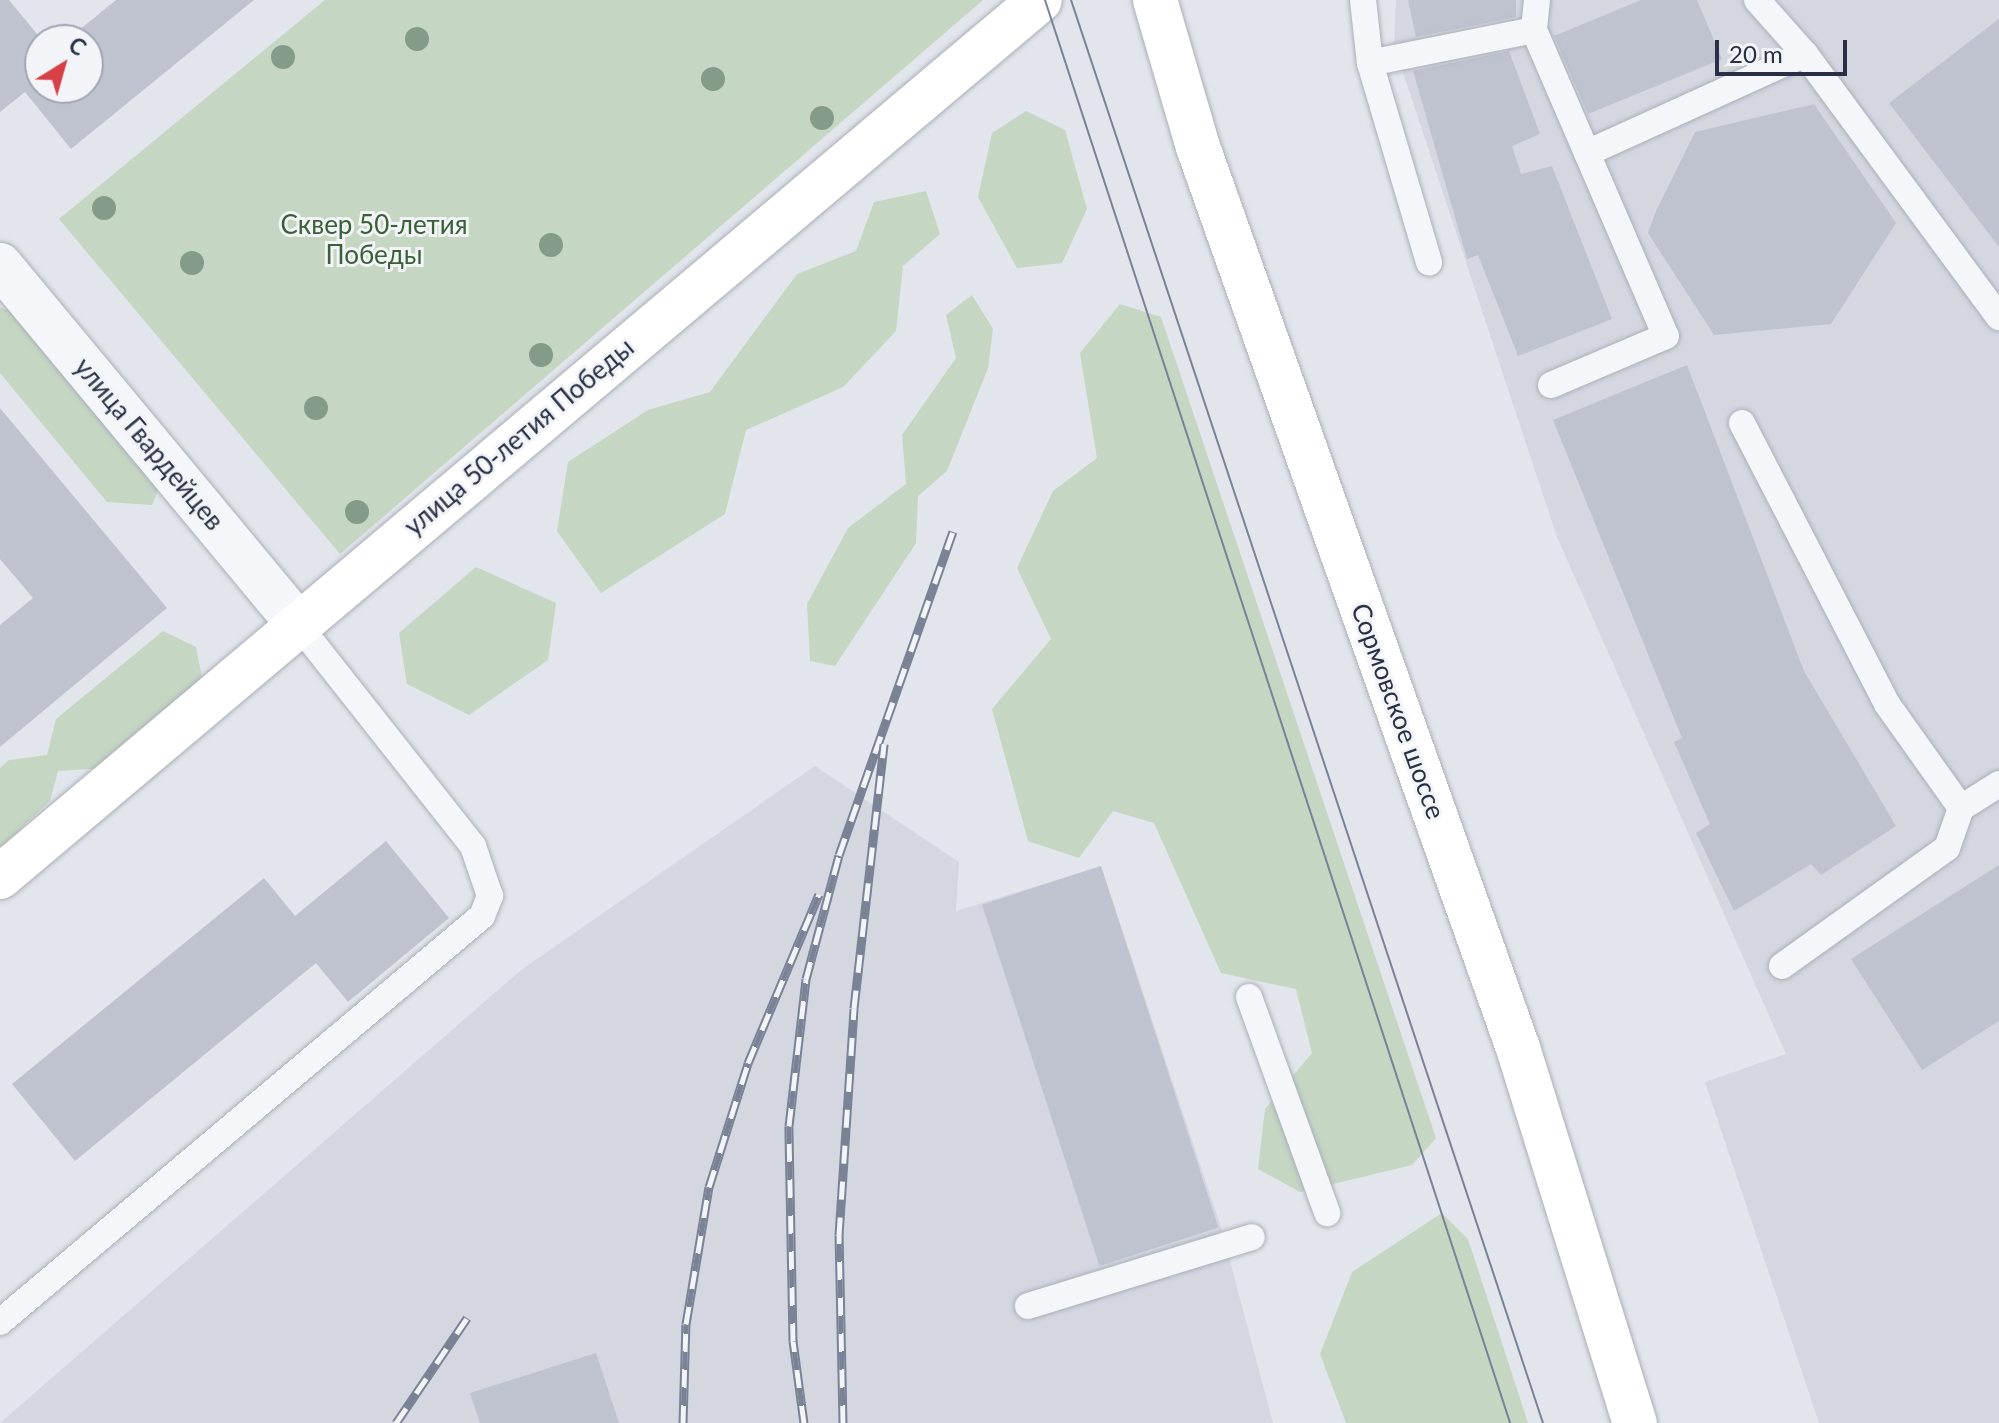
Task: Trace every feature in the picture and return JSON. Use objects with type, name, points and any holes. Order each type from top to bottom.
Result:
[{"type":"main road","name":"улица 50-летия Победы","points":[[0,877],[297,623],[1040,0]]},
{"type":"main road","name":"Сормовское шоссе","points":[[1155,0],[1198,147],[1518,1048],[1635,1423]]},
{"type":"street","name":"улица Гвардейцев","points":[[0,265],[297,623]]},
{"type":"lane","points":[[1363,0],[1370,63],[1429,262]]},
{"type":"lane","points":[[1757,0],[1805,54],[1999,317]]},
{"type":"lane","points":[[1370,63],[1539,8],[1587,153],[1666,336],[1551,385]]},
{"type":"lane","points":[[1587,153],[1805,54]]},
{"type":"lane","points":[[1742,423],[1887,704],[1961,808]]},
{"type":"lane","points":[[0,1322],[482,916],[490,896],[473,846],[297,623]]},
{"type":"lane","points":[[1782,966],[1947,848],[1961,808],[1999,784]]},
{"type":"lane","points":[[1249,997],[1327,1213]]},
{"type":"lane","points":[[1028,1306],[1252,1237]]},
{"type":"shaded area","points":[[1396,0],[1999,0],[1999,1423],[1819,1423],[1705,1082],[1786,1054],[1557,537],[1394,45]]},
{"type":"shaded area","points":[[815,766],[959,862],[956,911],[1101,866],[1221,1227],[1273,1423],[0,1423],[521,970]]},
{"type":"green space","name":"Сквер 50-летия Победы","points":[[325,0],[983,0],[340,554],[59,219]]},
{"type":"green space","points":[[1026,111],[1065,130],[1087,209],[1062,263],[1017,268],[978,197],[992,133]]},
{"type":"green space","points":[[926,191],[940,234],[903,266],[896,331],[843,387],[746,430],[725,514],[601,593],[557,531],[568,462],[648,410],[710,392],[797,274],[856,251],[874,202]]},
{"type":"green space","points":[[972,295],[993,329],[988,368],[947,471],[918,496],[916,543],[835,666],[810,661],[807,604],[848,528],[906,484],[902,435],[956,358],[946,315]]},
{"type":"green space","points":[[1120,304],[1161,317],[1436,1138],[1412,1165],[1300,1192],[1258,1169],[1265,1109],[1312,1053],[1296,989],[1221,973],[1154,823],[1113,811],[1079,858],[1028,841],[992,709],[1051,639],[1017,568],[1053,491],[1097,458],[1080,353]]},
{"type":"green space","points":[[0,307],[37,323],[164,476],[152,505],[107,502],[0,373]]},
{"type":"green space","points":[[476,567],[556,603],[548,660],[469,715],[407,684],[399,633]]},
{"type":"green space","points":[[163,631],[196,647],[203,683],[102,768],[58,771],[50,801],[0,848],[0,768],[9,760],[47,755],[56,719]]},
{"type":"green space","points":[[1442,1213],[1468,1239],[1528,1423],[1346,1423],[1320,1354],[1352,1272]]},
{"type":"building","points":[[0,0],[9,0],[29,24],[24,24],[24,93],[0,112]]},
{"type":"building","points":[[116,0],[254,0],[71,149],[35,104],[104,104],[104,24],[87,24]]},
{"type":"building","points":[[1408,0],[1516,0],[1516,17],[1416,37]]},
{"type":"building","points":[[1641,0],[1697,0],[1722,59],[1588,114],[1554,36]]},
{"type":"building","points":[[1999,19],[1999,247],[1889,103]]},
{"type":"building","points":[[1509,51],[1540,134],[1512,146],[1521,174],[1552,166],[1612,319],[1518,356],[1478,255],[1467,259],[1413,71]]},
{"type":"building","points":[[1814,104],[1896,223],[1831,324],[1714,335],[1648,233],[1656,211],[1695,132]]},
{"type":"building","points":[[1687,365],[1804,671],[1896,826],[1821,875],[1811,864],[1734,911],[1696,833],[1710,824],[1674,742],[1682,738],[1553,420]]},
{"type":"building","points":[[0,408],[167,608],[0,747],[0,625],[33,598],[0,559]]},
{"type":"building","points":[[386,841],[449,918],[348,1002],[316,963],[75,1161],[12,1084],[264,878],[295,916]]},
{"type":"building","points":[[1999,865],[1999,1021],[1922,1070],[1851,959]]},
{"type":"building","points":[[1101,866],[1218,1227],[1100,1266],[982,905]]},
{"type":"building","points":[[596,1353],[619,1423],[480,1423],[470,1393]]},
{"type":"tram line","points":[[1045,0],[1510,1423]]},
{"type":"tram line","points":[[1071,0],[1543,1423]]},
{"type":"railway","points":[[804,1423],[793,1341],[789,1126],[806,979],[839,855],[953,532]]},
{"type":"railway","points":[[843,1423],[839,1235],[854,1008],[884,744]]},
{"type":"railway","points":[[683,1423],[686,1324],[709,1187],[748,1063],[819,894]]},
{"type":"railway","points":[[396,1423],[467,1318]]}]
